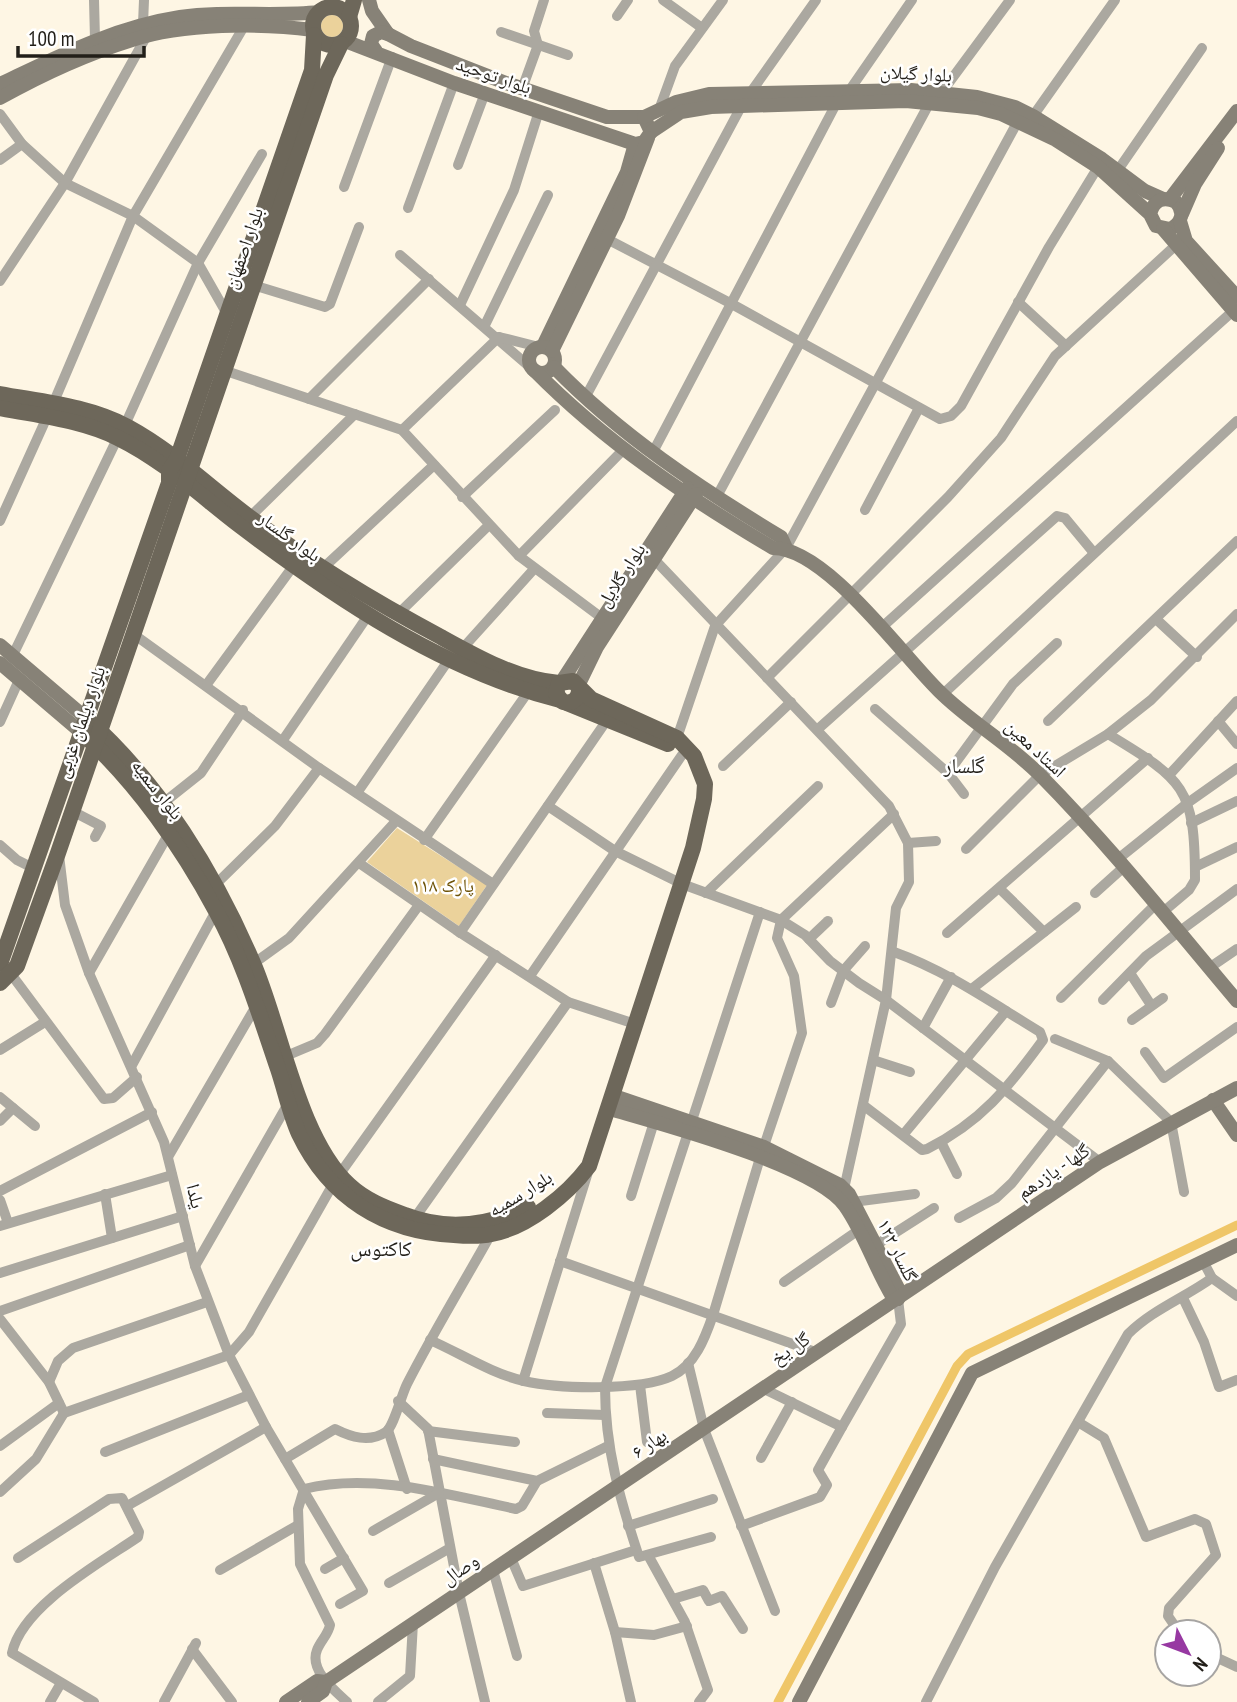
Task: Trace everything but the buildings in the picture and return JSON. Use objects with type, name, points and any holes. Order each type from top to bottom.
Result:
[{"type":"main road","points":[[0,98],[145,30],[183,16],[293,21],[314,33],[326,45],[343,42],[351,27],[349,18],[354,0]]},
{"type":"main road","points":[[369,0],[386,33]]},
{"type":"main road","points":[[0,84],[95,39],[145,30],[243,28],[293,21],[324,7],[338,8],[349,18]]},
{"type":"main road","points":[[314,33],[313,20],[324,7]]},
{"type":"main road","name":"بلوار اصفهان","points":[[180,470],[223,370],[253,285],[259,245],[312,70],[314,33]]},
{"type":"main road","points":[[376,51],[372,47],[371,38],[375,33],[386,33]]},
{"type":"main road","name":"بلوار توحید","points":[[386,33],[411,46],[522,89],[607,117],[644,117]]},
{"type":"main road","name":"بلوار توحید","points":[[343,42],[376,51],[454,83],[539,111],[642,139]]},
{"type":"main road","name":"بلوار اصفهان","points":[[180,470],[228,314],[259,245],[326,75],[343,42]]},
{"type":"main road","name":"بلوار گیلان","points":[[644,117],[676,102],[709,94],[942,92],[1006,104],[1033,116],[1067,135],[1145,191],[1166,199]]},
{"type":"main road","name":"بلوار گیلان","points":[[642,139],[681,112],[742,105],[930,102],[978,108],[1018,121],[1098,167],[1150,214]]},
{"type":"main road","points":[[1236,308],[1163,229],[1156,226],[1150,214],[1152,207],[1166,199],[1237,111]]},
{"type":"main road","points":[[644,117],[640,164],[607,239],[545,348],[530,355],[532,369],[564,401],[687,497]]},
{"type":"main road","points":[[1163,229],[1176,226],[1195,184],[1237,125]]},
{"type":"main road","points":[[545,348],[642,139]]},
{"type":"main road","points":[[1166,199],[1180,207],[1186,241],[1236,308]]},
{"type":"main road","points":[[545,348],[554,367],[585,398],[696,484]]},
{"type":"main road","points":[[532,369],[547,373],[554,367]]},
{"type":"main road","name":"بلوار گلسار","points":[[0,394],[85,424],[121,431],[250,517],[322,569],[398,614],[456,654],[531,679],[561,682]]},
{"type":"main road","name":"بلوار گلسار","points":[[0,408],[50,410]]},
{"type":"main road","name":"بلوار گلسار","points":[[180,470],[293,565],[369,614],[456,654],[528,692],[563,701]]},
{"type":"main road","name":"بلوار دیلمان غربی","points":[[4,974],[35,869],[50,850],[72,811],[90,732],[132,632],[180,470]]},
{"type":"main road","name":"بلوار دیلمان غربی","points":[[4,974],[42,895],[50,850],[169,483],[180,470]]},
{"type":"main road","name":"استاد معین","points":[[696,484],[781,537],[786,548]]},
{"type":"main road","name":"بلوار گلایل","points":[[561,682],[696,484]]},
{"type":"main road","name":"استاد معین","points":[[687,497],[773,548],[786,548],[820,567],[850,595],[942,695],[983,725],[1040,775],[1121,863],[1237,1000]]},
{"type":"main road","name":"بلوار گلایل","points":[[579,688],[587,663],[654,559],[687,497]]},
{"type":"main road","name":"بلوار سمیه","points":[[0,645],[6,662],[19,680],[90,732],[209,889],[216,911],[286,1056],[295,1100]]},
{"type":"main road","name":"بلوار سمیه","points":[[6,662],[139,772],[162,804],[253,964],[262,1004],[295,1100],[336,1180],[366,1213],[400,1227],[436,1235],[491,1234],[509,1229],[578,1182],[590,1166],[629,1022],[648,977]]},
{"type":"main road","points":[[563,701],[577,698],[579,688],[569,680],[561,682],[556,694],[563,701],[667,743],[682,755]]},
{"type":"main road","name":"بلوار سمیه","points":[[336,1180],[372,1202],[414,1219],[438,1225],[469,1225],[512,1214],[529,1206],[572,1174],[587,1146],[607,1101],[699,824],[705,784],[694,756],[677,738],[601,704],[579,688]]},
{"type":"main road","name":"بلوار سمیه","points":[[678,882],[696,794],[692,775],[682,755]]},
{"type":"main road","name":"گلها - یازدهم","points":[[898,1299],[1100,1162],[1237,1088]]},
{"type":"main road","points":[[1213,1100],[1237,1135]]},
{"type":"main road","name":"گلسار ۱۲۲","points":[[607,1101],[654,1122],[690,1127]]},
{"type":"main road","name":"گلسار ۱۲۲","points":[[607,1101],[690,1127],[762,1152],[829,1178],[844,1189],[853,1202],[861,1228],[880,1277],[892,1296],[898,1299],[900,1292],[876,1245],[861,1228],[845,1206],[833,1193],[762,1152]]},
{"type":"main road","points":[[799,1702],[972,1373],[1237,1245]]},
{"type":"main road","name":"گل یخ","points":[[704,1429],[898,1299]]},
{"type":"main road","name":"بهار ۶","points":[[616,1488],[704,1429]]},
{"type":"main road","name":"وصال","points":[[308,1702],[323,1691],[326,1682],[616,1488]]},
{"type":"main road","name":"وصال","points":[[286,1702],[317,1681],[326,1682]]},
{"type":"street","points":[[93,0],[95,39]]},
{"type":"street","points":[[0,281],[65,183],[145,30],[144,0]]},
{"type":"street","points":[[522,89],[538,45],[534,31],[544,0]]},
{"type":"street","points":[[617,16],[628,0]]},
{"type":"street","points":[[663,0],[702,28]]},
{"type":"street","points":[[659,110],[675,66],[723,0]]},
{"type":"street","points":[[751,92],[816,0]]},
{"type":"street","points":[[849,91],[912,0]]},
{"type":"street","points":[[942,92],[1010,0]]},
{"type":"street","points":[[1033,116],[1115,0]]},
{"type":"street","points":[[0,521],[133,216],[243,28]]},
{"type":"street","points":[[501,32],[568,55]]},
{"type":"street","points":[[1118,170],[1202,48]]},
{"type":"street","points":[[344,187],[392,57]]},
{"type":"street","points":[[408,208],[454,83]]},
{"type":"street","points":[[458,165],[485,93]]},
{"type":"street","points":[[716,498],[930,102]]},
{"type":"street","points":[[653,452],[836,104]]},
{"type":"street","points":[[585,398],[742,105]]},
{"type":"street","points":[[460,305],[514,190],[539,111]]},
{"type":"street","points":[[0,114],[22,144],[65,183],[133,216],[198,263],[228,314]]},
{"type":"street","points":[[677,738],[715,626],[786,548],[1018,121]]},
{"type":"street","points":[[0,160],[22,144]]},
{"type":"street","points":[[6,662],[121,431],[198,263],[262,154]]},
{"type":"street","points":[[607,239],[799,340],[940,419],[951,416],[961,406],[1018,302],[1098,167]]},
{"type":"street","points":[[485,325],[548,195]]},
{"type":"street","points":[[253,285],[325,307],[330,304],[359,227]]},
{"type":"street","points":[[767,678],[948,497],[1001,438],[1055,356],[1176,245]]},
{"type":"street","points":[[400,255],[499,337],[532,369]]},
{"type":"street","points":[[309,398],[429,279]]},
{"type":"street","points":[[1018,302],[1066,346]]},
{"type":"street","points":[[881,628],[1236,308]]},
{"type":"street","points":[[499,337],[545,348]]},
{"type":"street","points":[[402,430],[499,337]]},
{"type":"street","points":[[223,370],[402,430],[488,526],[519,556],[603,618]]},
{"type":"street","points":[[865,510],[919,408]]},
{"type":"street","points":[[462,497],[555,410]]},
{"type":"street","points":[[250,517],[355,414]]},
{"type":"street","points":[[942,695],[1237,421]]},
{"type":"street","points":[[519,556],[624,449]]},
{"type":"street","points":[[322,569],[434,466]]},
{"type":"street","points":[[818,729],[1060,515],[1094,552]]},
{"type":"street","points":[[398,614],[488,526]]},
{"type":"street","points":[[1048,721],[1237,541]]},
{"type":"street","points":[[654,559],[715,626],[818,729],[894,814],[908,843],[909,882],[896,908],[894,952],[886,1000],[844,1189]]},
{"type":"street","points":[[206,684],[293,565]]},
{"type":"street","points":[[357,793],[456,654],[534,569]]},
{"type":"street","points":[[283,740],[369,614]]},
{"type":"street","points":[[966,849],[1040,775],[1108,734],[1151,700],[1197,657],[1237,614]]},
{"type":"street","points":[[1156,619],[1197,657]]},
{"type":"street","points":[[132,632],[243,710],[319,768],[492,884]]},
{"type":"street","points":[[948,773],[1013,684],[1057,643]]},
{"type":"street","points":[[0,722],[19,680]]},
{"type":"street","points":[[424,840],[528,692]]},
{"type":"street","points":[[1170,774],[1237,701]]},
{"type":"street","points":[[723,766],[791,702]]},
{"type":"street","points":[[875,709],[948,773],[964,793]]},
{"type":"street","points":[[162,804],[201,774],[243,710]]},
{"type":"street","points":[[460,933],[607,720]]},
{"type":"street","points":[[1218,721],[1237,744]]},
{"type":"street","points":[[1061,998],[1160,908],[1189,890],[1195,880],[1189,802],[1170,774],[1108,734]]},
{"type":"street","points":[[530,976],[682,755]]},
{"type":"street","points":[[947,933],[1000,889],[1078,816],[1148,758]]},
{"type":"street","points":[[209,889],[275,826],[319,768]]},
{"type":"street","points":[[1095,893],[1121,863],[1189,802],[1237,768]]},
{"type":"street","points":[[706,893],[818,786]]},
{"type":"street","points":[[1191,823],[1237,801]]},
{"type":"street","points":[[548,806],[615,851],[678,882],[781,920],[809,939],[843,971],[886,1000],[1100,1162]]},
{"type":"street","points":[[72,811],[101,826],[95,837]]},
{"type":"street","points":[[430,1340],[523,1381],[604,1387],[639,1385],[673,1376],[688,1363],[705,1339],[762,1152],[802,1033],[794,976],[776,938],[781,920],[894,814]]},
{"type":"street","points":[[253,964],[289,938],[396,821]]},
{"type":"street","points":[[89,973],[168,835]]},
{"type":"street","points":[[908,843],[936,841]]},
{"type":"street","points":[[0,845],[17,860],[35,869]]},
{"type":"street","points":[[1195,867],[1237,847]]},
{"type":"street","name":"یلدا","points":[[50,850],[65,905],[89,973],[132,1065],[168,1157],[195,1266],[229,1355],[266,1427],[363,1591],[340,1604]]},
{"type":"street","points":[[359,863],[460,933],[568,1002],[629,1022]]},
{"type":"street","points":[[1000,889],[1044,932]]},
{"type":"street","points":[[1103,1000],[1129,974],[1237,889]]},
{"type":"street","points":[[42,895],[65,905]]},
{"type":"street","points":[[286,1056],[317,1043],[325,1034],[419,905]]},
{"type":"street","points":[[973,988],[1076,907]]},
{"type":"street","points":[[132,1065],[216,911]]},
{"type":"street","points":[[699,1702],[708,1690],[687,1626],[673,1599],[641,1554],[628,1526],[616,1488],[608,1446],[604,1387],[760,912]]},
{"type":"street","points":[[809,939],[828,922]]},
{"type":"street","points":[[831,1003],[843,971],[865,946]]},
{"type":"street","points":[[1209,968],[1237,949]]},
{"type":"street","points":[[894,952],[973,988],[1006,1012],[1050,1037],[1108,1061],[1171,1122],[1184,1192]]},
{"type":"street","points":[[0,1446],[62,1408],[229,1355],[249,1332],[336,1180],[496,955]]},
{"type":"street","points":[[4,974],[104,1099],[113,1098],[137,1077]]},
{"type":"street","points":[[1129,974],[1151,1005]]},
{"type":"street","points":[[923,1028],[951,977]]},
{"type":"street","points":[[1132,1020],[1163,998]]},
{"type":"street","points":[[414,1219],[568,1002]]},
{"type":"street","points":[[168,1157],[262,1004]]},
{"type":"street","points":[[903,1135],[1006,1012]]},
{"type":"street","points":[[0,1050],[45,1022]]},
{"type":"street","points":[[1145,1052],[1164,1078],[1237,1027]]},
{"type":"street","points":[[863,1105],[924,1150],[941,1142],[990,1107],[1050,1037]]},
{"type":"street","points":[[873,1060],[910,1072]]},
{"type":"street","points":[[959,1218],[1004,1191],[1057,1129],[1108,1061]]},
{"type":"street","points":[[0,1097],[35,1126]]},
{"type":"street","points":[[195,1266],[295,1100]]},
{"type":"street","points":[[0,1121],[13,1108]]},
{"type":"street","points":[[0,1191],[152,1112]]},
{"type":"street","points":[[631,1196],[654,1122]]},
{"type":"street","points":[[941,1142],[957,1174]]},
{"type":"street","points":[[523,1381],[590,1166]]},
{"type":"street","points":[[0,1200],[4,1225],[172,1175]]},
{"type":"street","points":[[105,1194],[112,1238]]},
{"type":"street","points":[[853,1202],[915,1194]]},
{"type":"street","points":[[876,1245],[934,1208]]},
{"type":"street","points":[[0,1273],[183,1216]]},
{"type":"street","points":[[784,1282],[861,1228]]},
{"type":"street","points":[[285,1459],[335,1429],[350,1437],[363,1439],[388,1430],[393,1423],[398,1401],[430,1340],[491,1234]]},
{"type":"street","points":[[62,1408],[49,1382],[1,1319],[190,1245]]},
{"type":"street","points":[[560,1261],[818,1353]]},
{"type":"street","points":[[1203,1261],[1212,1278],[1237,1296]]},
{"type":"street","points":[[926,1702],[995,1567],[1128,1334],[1145,1317],[1184,1298],[1212,1278]]},
{"type":"street","points":[[1184,1298],[1204,1342],[1219,1387],[1237,1380]]},
{"type":"street","points":[[741,1526],[820,1497],[827,1485],[818,1470],[901,1324],[898,1299]]},
{"type":"street","points":[[49,1382],[58,1361],[73,1348],[207,1302]]},
{"type":"street","points":[[688,1363],[704,1429],[775,1612]]},
{"type":"street","points":[[639,1385],[647,1441]]},
{"type":"street","points":[[764,1389],[842,1427]]},
{"type":"street","points":[[105,1452],[249,1395]]},
{"type":"street","points":[[398,1401],[428,1432],[458,1593],[485,1702]]},
{"type":"street","points":[[761,1458],[792,1402]]},
{"type":"street","points":[[0,1492],[36,1459],[62,1408]]},
{"type":"street","points":[[547,1413],[605,1415]]},
{"type":"street","points":[[1078,1422],[1104,1438],[1146,1536],[1195,1519],[1206,1524],[1216,1555],[1168,1608],[1169,1618]]},
{"type":"street","points":[[127,1506],[266,1427]]},
{"type":"street","points":[[388,1430],[407,1489]]},
{"type":"street","points":[[428,1432],[515,1442]]},
{"type":"street","points":[[347,1702],[326,1682],[318,1667],[317,1650],[328,1634],[330,1625],[300,1564],[298,1509],[304,1489],[346,1481],[439,1493],[516,1509],[522,1506],[537,1481],[608,1446]]},
{"type":"street","points":[[433,1459],[537,1481]]},
{"type":"street","points":[[373,1531],[439,1493]]},
{"type":"street","points":[[18,1558],[109,1499],[122,1498],[127,1506],[139,1532],[138,1537],[44,1606],[23,1627],[12,1653],[94,1702]]},
{"type":"street","points":[[628,1526],[713,1499]]},
{"type":"street","points":[[220,1570],[298,1525]]},
{"type":"street","points":[[512,1558],[523,1586],[594,1563],[711,1537]]},
{"type":"street","points":[[389,1583],[450,1548]]},
{"type":"street","points":[[325,1569],[344,1558]]},
{"type":"street","points":[[594,1563],[615,1632],[631,1702]]},
{"type":"street","points":[[493,1570],[517,1656]]},
{"type":"street","points":[[673,1599],[704,1590],[709,1601],[722,1596],[743,1629]]},
{"type":"street","points":[[378,1702],[410,1676],[413,1623]]},
{"type":"street","points":[[615,1632],[654,1635],[687,1626]]},
{"type":"street","points":[[164,1702],[194,1646],[232,1702]]},
{"type":"street","points":[[50,1702],[61,1683]]},
{"type":"green space","points":[[332,15],[340,18],[343,26],[340,34],[332,37],[324,34],[321,26],[324,18]]},
{"type":"green space","name":"پارک ۱۱۸","points":[[397,828],[487,885],[459,926],[367,862]]},
{"type":"waterway","points":[[778,1702],[957,1366],[968,1354],[1237,1225]]},
{"type":"district","name":"گلسار","points":[[964,765]]},
{"type":"district","name":"کاکتوس","points":[[381,1248]]}]
